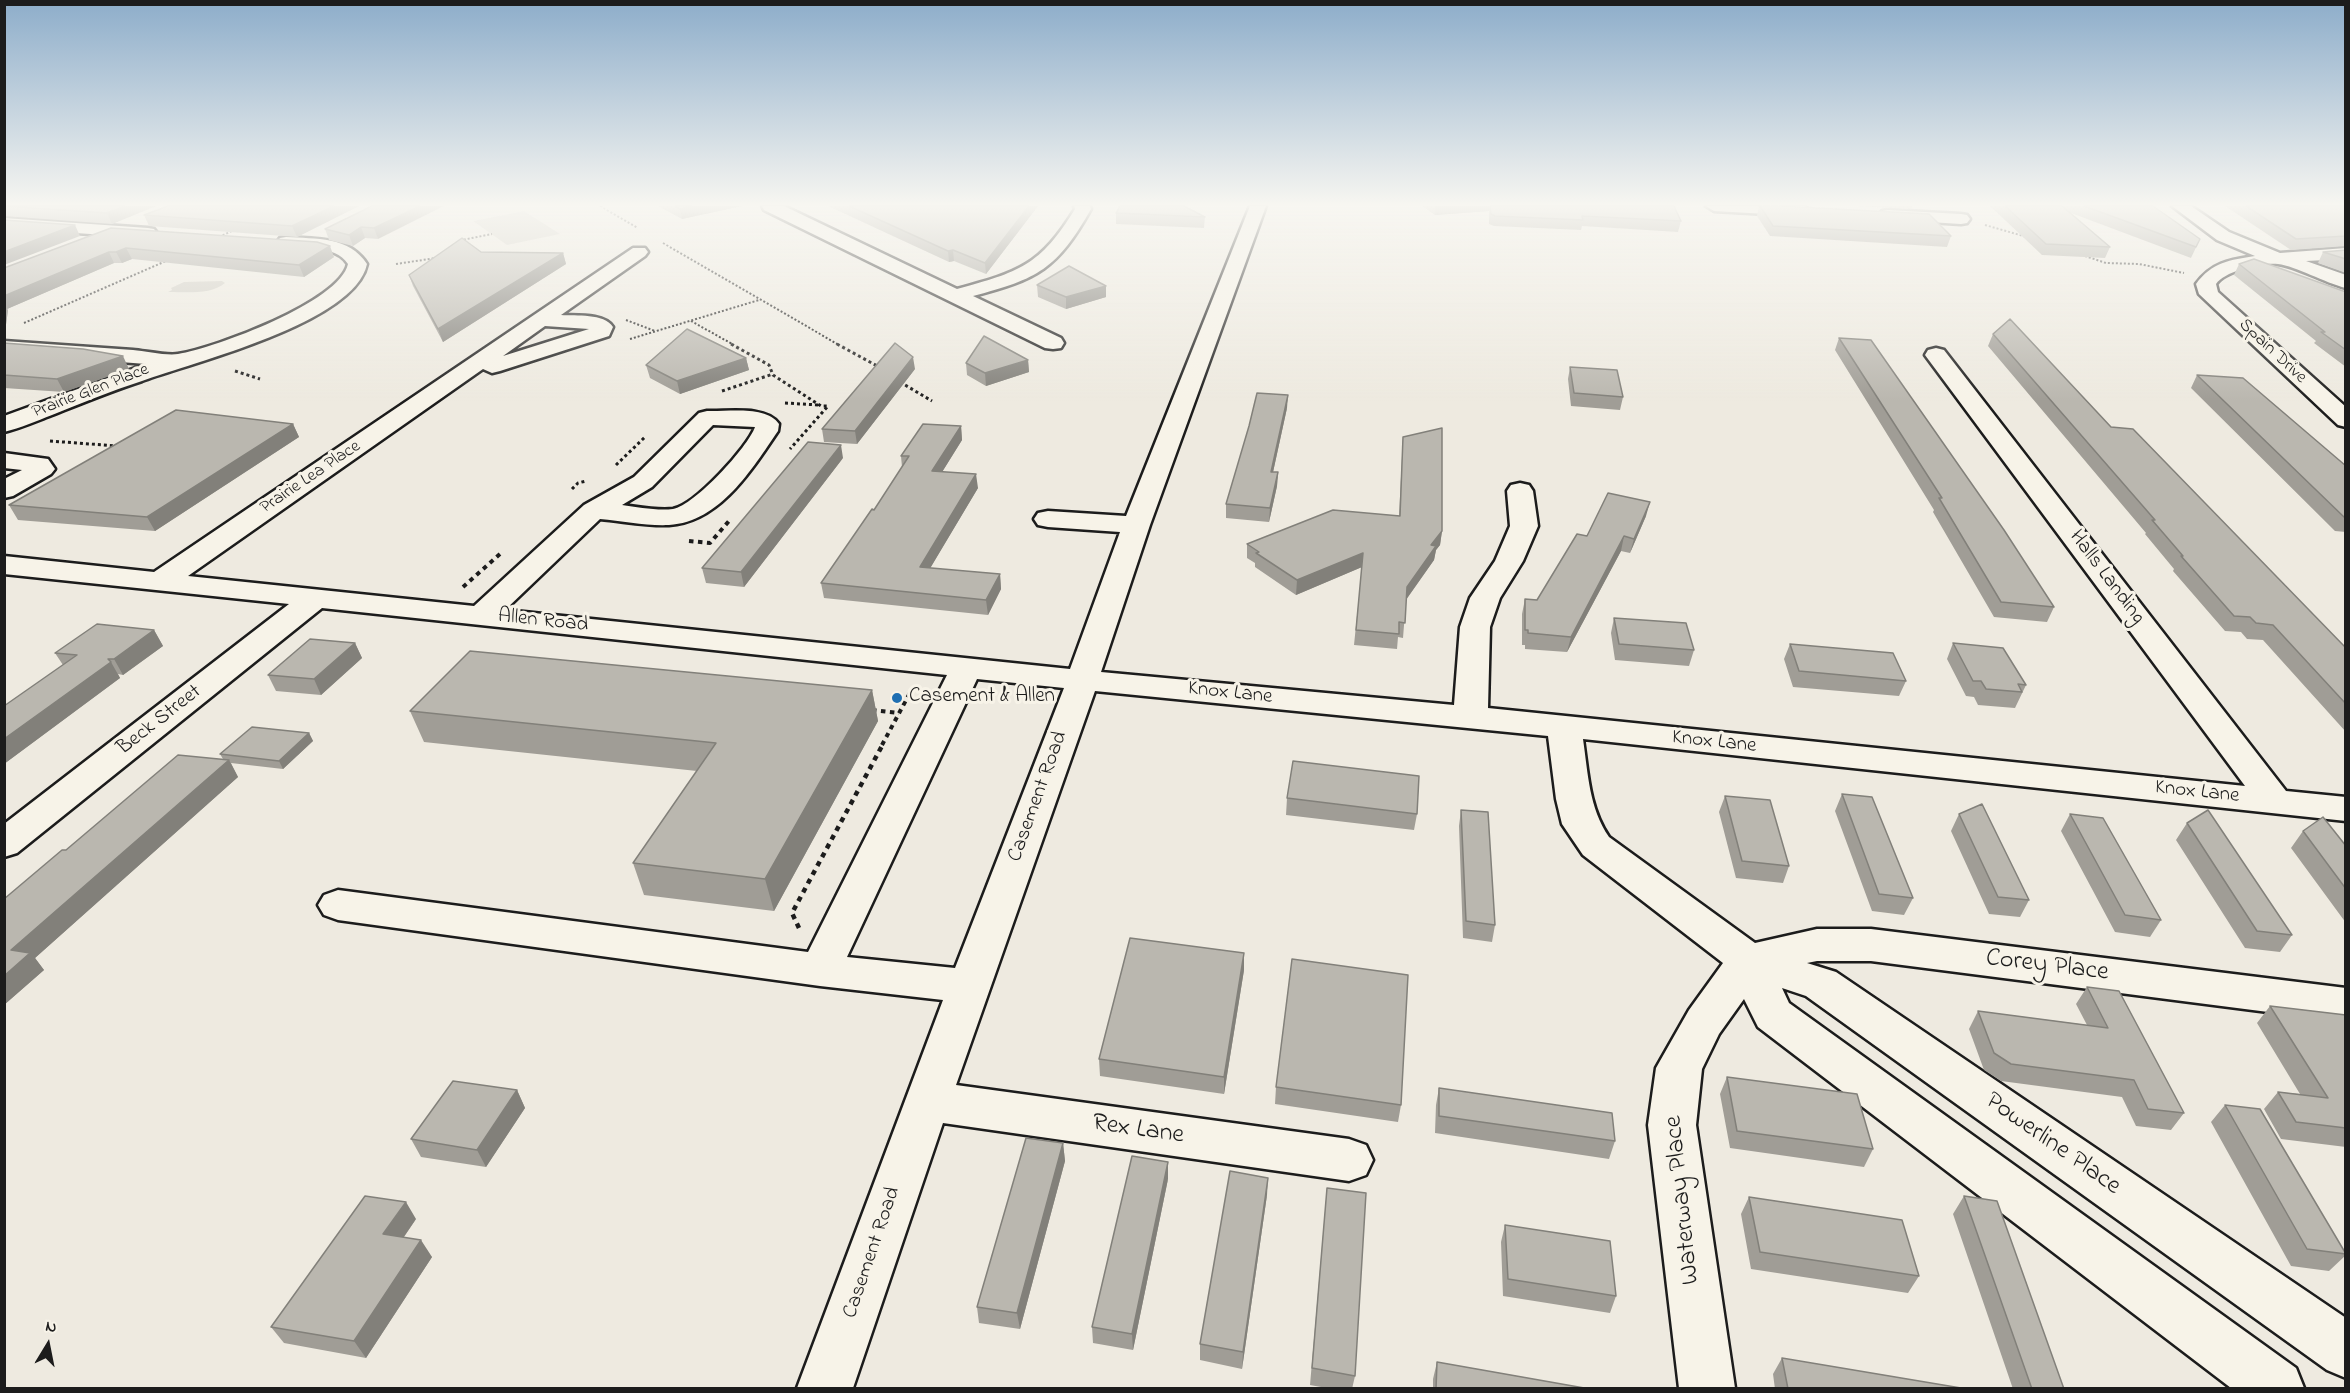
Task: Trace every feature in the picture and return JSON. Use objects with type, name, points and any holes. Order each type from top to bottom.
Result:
[{"type":"street","name":"Prairie Glen Place","points":[[4,425],[293,320],[351,282],[358,271]]},
{"type":"street","name":"Prairie Lea Place","points":[[161,581],[541,320],[606,271]]},
{"type":"street","points":[[906,271],[1053,343]]},
{"type":"street","points":[[956,295],[1030,271]]},
{"type":"street","name":"Casement Road","points":[[825,1389],[1136,525],[1233,271]]},
{"type":"street","points":[[2210,278],[2219,271]]},
{"type":"street","points":[[2313,271],[2346,282]]},
{"type":"street","name":"Spain Drive","points":[[2210,278],[2206,284],[2209,294],[2346,420]]},
{"type":"street","name":"Prairie Lea Place","points":[[461,375],[602,332],[603,327],[591,323],[541,320]]},
{"type":"street","name":"Prairie Glen Place","points":[[4,346],[179,360]]},
{"type":"street","name":"Halls Landing","points":[[1936,355],[2275,801]]},
{"type":"street","points":[[481,616],[593,511],[643,482],[707,418],[760,420],[767,424],[766,431],[707,502],[693,511],[673,517],[593,511]]},
{"type":"street","points":[[4,460],[34,462],[42,469],[4,490]]},
{"type":"street","points":[[1472,717],[1471,677],[1475,627],[1485,598],[1509,561],[1524,526],[1520,491]]},
{"type":"street","points":[[1048,519],[1136,525]]},
{"type":"street","name":"Allen Road","points":[[4,565],[1081,679]]},
{"type":"street","name":"Beck Street","points":[[4,844],[316,598]]},
{"type":"street","points":[[820,970],[967,667]]},
{"type":"street","name":"Knox Lane","points":[[1081,679],[1472,717],[2346,809]]},
{"type":"street","name":"Powerline Place","points":[[1564,727],[1574,799],[1581,824],[1596,846],[1748,960],[1821,984],[2346,1351]]},
{"type":"street","points":[[338,905],[820,970],[969,986]]},
{"type":"street","name":"Corey Place","points":[[1748,960],[1817,945],[1872,945],[2346,1005]]},
{"type":"street","name":"Powerline Place","points":[[1748,960],[1773,1015],[2276,1389]]},
{"type":"street","name":"Waterway Place","points":[[1707,1389],[1672,1125],[1679,1068],[1704,1022],[1748,960]]},
{"type":"street","name":"Rex Lane","points":[[927,1101],[1349,1160]]},
{"type":"path","points":[[17,327],[144,271]]},
{"type":"path","points":[[704,271],[875,363],[882,371]]},
{"type":"path","points":[[2175,271],[2210,278]]},
{"type":"path","points":[[630,339],[760,300]]},
{"type":"path","points":[[691,321],[769,365],[773,375],[820,405],[828,406]]},
{"type":"path","points":[[892,377],[932,401]]},
{"type":"path","points":[[799,929],[792,913],[914,686]]},
{"type":"path","points":[[865,709],[899,713]]},
{"type":"shaded area","points":[[222,281],[225,283],[206,291],[168,292],[172,290],[171,288],[184,282]]},
{"type":"building","points":[[4,271],[64,271],[4,296]]},
{"type":"building","points":[[415,271],[533,271],[438,329],[409,275]]},
{"type":"building","points":[[1061,271],[1078,271],[1106,286],[1066,297],[1037,285]]},
{"type":"building","points":[[2248,271],[2287,271],[2346,292],[2346,350],[2321,332],[2325,332]]},
{"type":"building","points":[[2010,319],[2111,427],[2133,429],[2346,648],[2346,704],[2273,625],[2256,623],[2250,617],[2234,616],[2181,556],[2183,556],[2152,520],[2155,520],[1993,334]]},
{"type":"building","points":[[687,329],[746,358],[677,381],[646,365]]},
{"type":"building","points":[[984,336],[1028,360],[985,373],[966,363]]},
{"type":"building","points":[[1839,338],[1871,340],[2004,530],[2054,607],[2001,602],[1939,498],[1942,498]]},
{"type":"building","points":[[4,343],[83,349],[123,356],[57,379],[4,375]]},
{"type":"building","points":[[895,343],[913,357],[855,431],[822,429]]},
{"type":"building","points":[[1570,367],[1617,370],[1623,397],[1574,393]]},
{"type":"building","points":[[2197,375],[2243,378],[2346,466],[2346,517],[2344,517]]},
{"type":"building","points":[[1257,393],[1288,395],[1271,472],[1278,472],[1270,508],[1226,504]]},
{"type":"building","points":[[176,410],[293,424],[147,517],[9,505]]},
{"type":"building","points":[[923,424],[961,426],[932,471],[976,474],[920,567],[1000,574],[986,600],[821,583],[872,509],[874,510],[909,456],[901,456]]},
{"type":"building","points":[[1442,428],[1442,531],[1431,545],[1436,546],[1407,587],[1405,623],[1399,622],[1399,634],[1356,630],[1363,553],[1297,580],[1256,553],[1259,552],[1247,544],[1333,510],[1400,516],[1403,437]]},
{"type":"building","points":[[808,442],[841,445],[741,572],[702,568]]},
{"type":"building","points":[[1608,493],[1650,502],[1634,539],[1624,536],[1571,637],[1528,633],[1528,630],[1525,630],[1525,599],[1537,600],[1577,534],[1587,536]]},
{"type":"building","points":[[1614,618],[1686,623],[1694,650],[1619,644]]},
{"type":"building","points":[[97,624],[154,630],[114,659],[108,659],[111,662],[4,739],[4,706],[77,655],[55,653]]},
{"type":"building","points":[[310,639],[355,643],[314,679],[268,675]]},
{"type":"building","points":[[1953,643],[2003,648],[2026,685],[2018,684],[2022,692],[1986,689],[1981,681],[1973,681]]},
{"type":"building","points":[[1790,644],[1893,653],[1906,681],[1799,671]]},
{"type":"building","points":[[470,651],[872,690],[765,879],[633,863],[716,743],[410,711]]},
{"type":"building","points":[[252,727],[309,733],[279,761],[220,754]]},
{"type":"building","points":[[178,755],[229,760],[11,950],[30,953],[4,976],[4,899]]},
{"type":"building","points":[[1293,761],[1419,776],[1417,814],[1287,798]]},
{"type":"building","points":[[1842,794],[1872,797],[1913,898],[1879,894]]},
{"type":"building","points":[[1725,796],[1770,800],[1789,866],[1742,861]]},
{"type":"building","points":[[1982,804],[2029,900],[1998,897],[1959,814]]},
{"type":"building","points":[[1461,810],[1488,812],[1495,925],[1466,921]]},
{"type":"building","points":[[2208,810],[2292,935],[2257,931],[2187,823]]},
{"type":"building","points":[[2070,814],[2103,818],[2161,920],[2125,915]]},
{"type":"building","points":[[2323,817],[2346,846],[2346,889],[2303,831]]},
{"type":"building","points":[[1130,938],[1244,953],[1224,1077],[1099,1059]]},
{"type":"building","points":[[1292,959],[1408,975],[1401,1105],[1276,1087]]},
{"type":"building","points":[[2087,987],[2119,991],[2184,1113],[2148,1109],[2134,1080],[2011,1064],[1994,1053],[1978,1011],[2108,1028]]},
{"type":"building","points":[[2270,1006],[2346,1015],[2346,1128],[2296,1122],[2278,1092],[2328,1098]]},
{"type":"building","points":[[1727,1077],[1857,1094],[1873,1149],[1737,1131]]},
{"type":"building","points":[[453,1081],[517,1090],[477,1150],[411,1139]]},
{"type":"building","points":[[1439,1088],[1612,1113],[1615,1141],[1439,1116]]},
{"type":"building","points":[[2225,1105],[2260,1109],[2346,1254],[2307,1249]]},
{"type":"building","points":[[1026,1138],[1063,1143],[1017,1313],[977,1307]]},
{"type":"building","points":[[1132,1156],[1168,1162],[1132,1334],[1092,1327]]},
{"type":"building","points":[[1230,1171],[1268,1178],[1243,1352],[1200,1344]]},
{"type":"building","points":[[1327,1188],[1366,1193],[1355,1376],[1312,1368]]},
{"type":"building","points":[[365,1196],[406,1202],[383,1234],[421,1240],[354,1341],[271,1327]]},
{"type":"building","points":[[1964,1196],[1997,1201],[2064,1389],[2032,1389]]},
{"type":"building","points":[[1749,1197],[1902,1220],[1919,1276],[1760,1252]]},
{"type":"building","points":[[1505,1225],[1610,1241],[1616,1296],[1508,1279]]},
{"type":"building","points":[[1782,1358],[1967,1389],[1788,1389]]},
{"type":"building","points":[[1437,1362],[1590,1389],[1436,1389]]},
{"type":"place","name":"Casement & Allen","points":[[897,698]]}]
